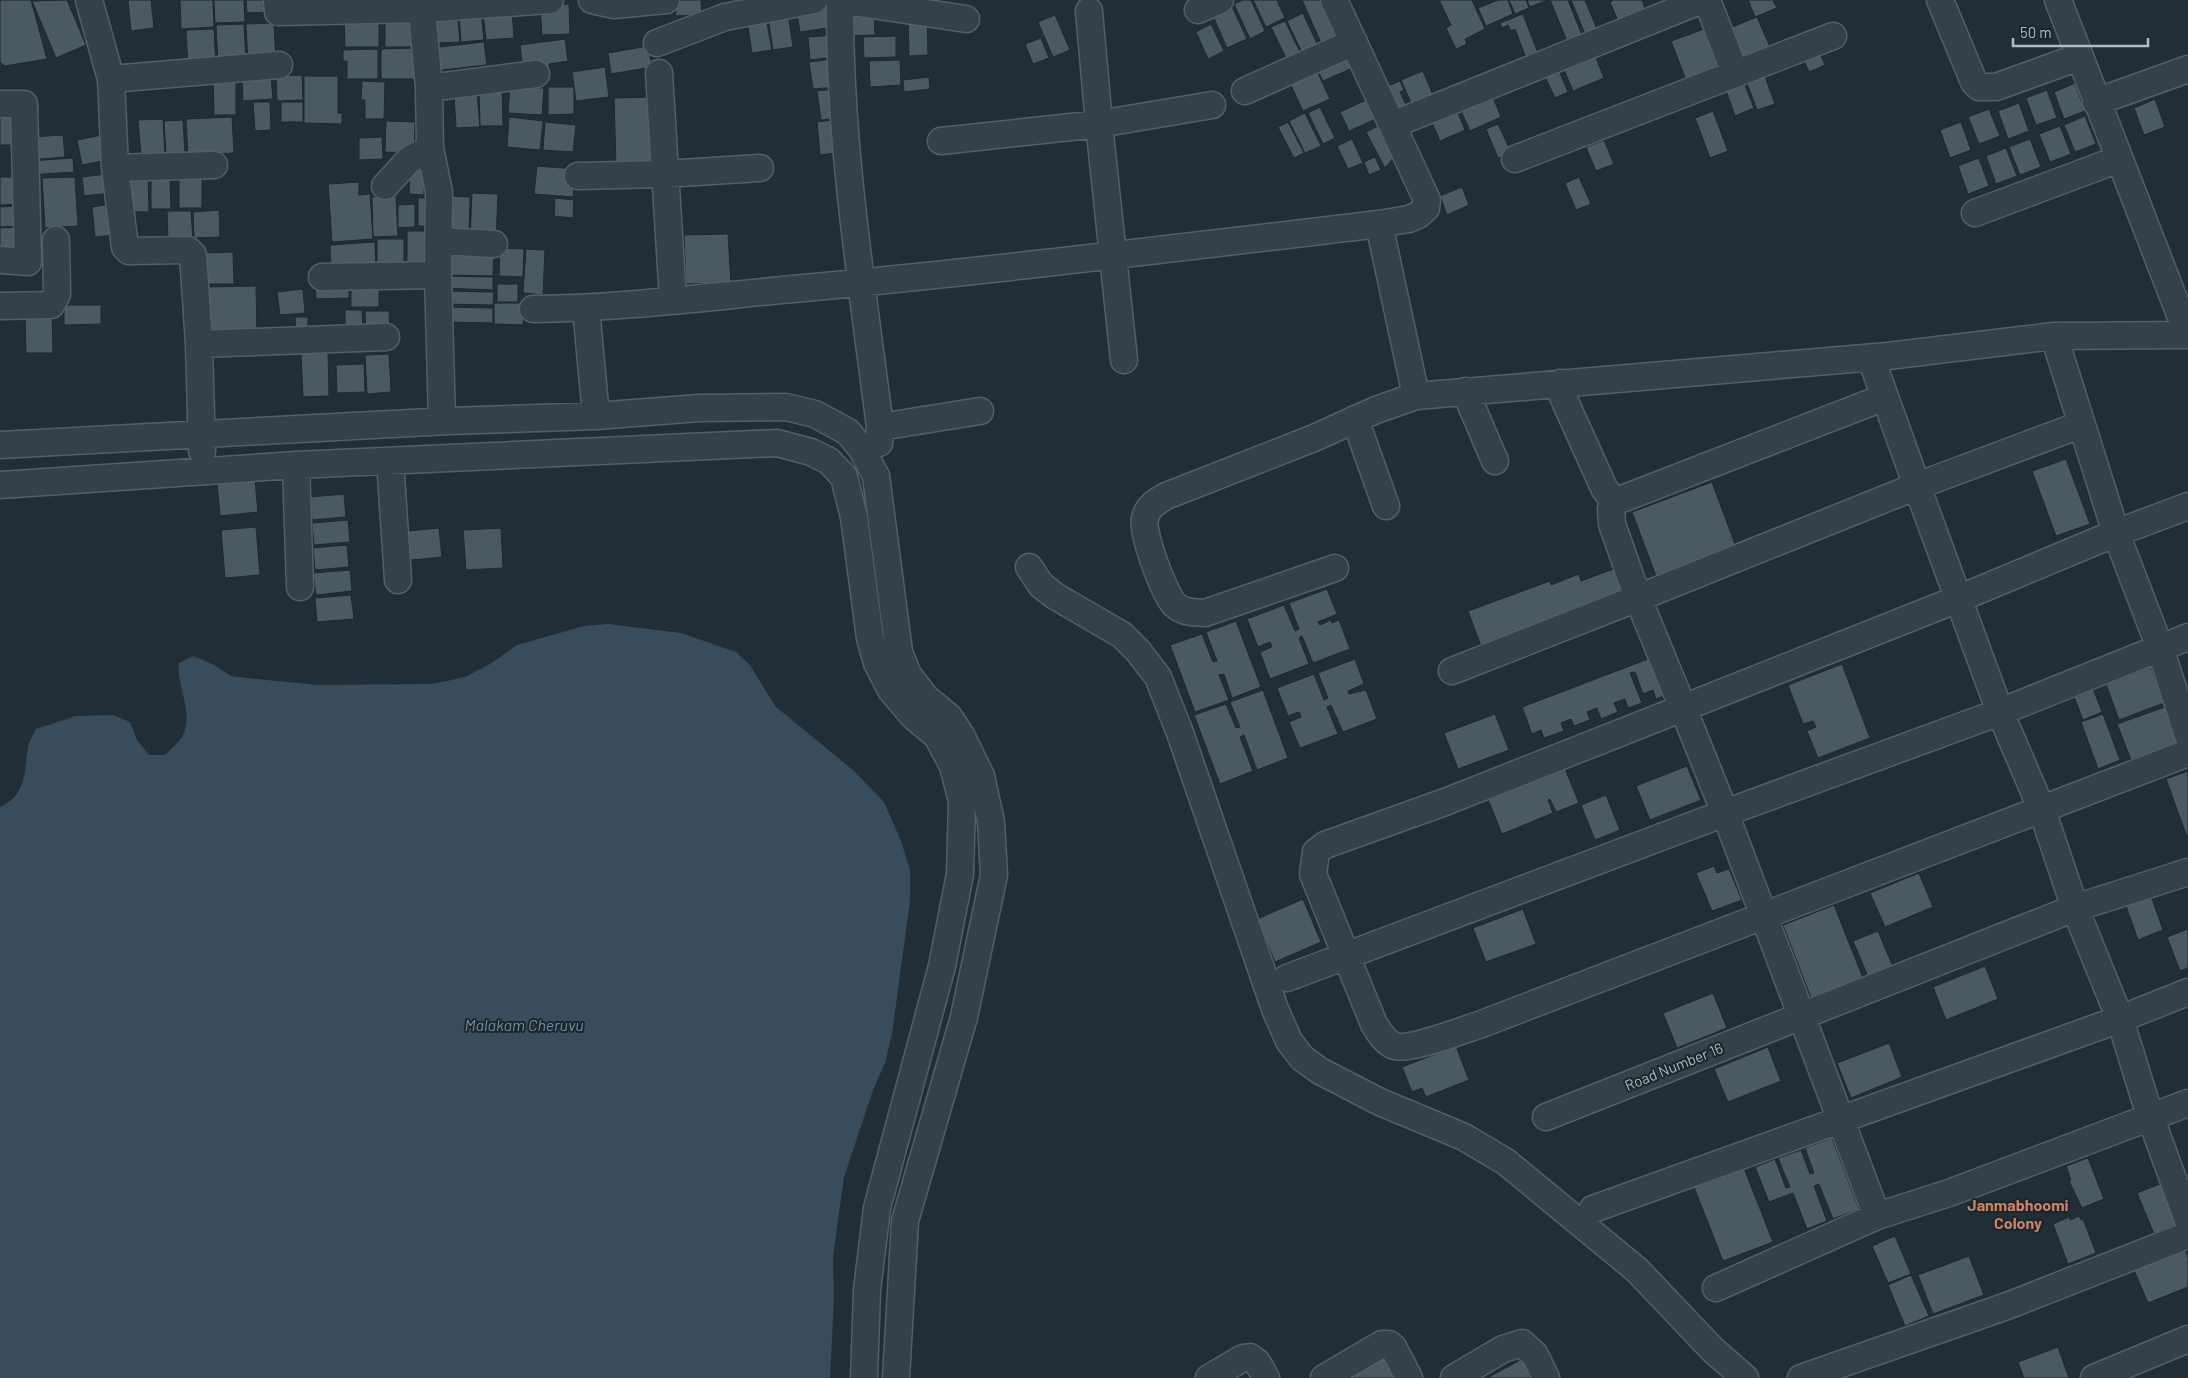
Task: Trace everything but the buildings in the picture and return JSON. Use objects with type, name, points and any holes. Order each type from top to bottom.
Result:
[{"type":"street","points":[[89,0],[111,79],[115,168],[124,244],[127,249],[188,250],[193,254],[199,344],[202,471]]},
{"type":"street","points":[[277,0],[278,12],[422,4],[550,0]]},
{"type":"street","points":[[592,0],[614,5],[666,0]]},
{"type":"street","points":[[657,43],[725,17],[814,0]]},
{"type":"street","points":[[888,658],[876,476],[880,427],[846,141],[840,43],[840,0],[966,19]]},
{"type":"street","points":[[533,309],[586,308],[862,283],[1113,256],[1379,224],[1418,215],[1426,208],[1427,200],[1334,0]]},
{"type":"street","points":[[1392,125],[1702,0]]},
{"type":"street","points":[[1707,0],[1735,72]]},
{"type":"street","points":[[1940,0],[1974,82],[1979,87],[1996,87],[2079,57]]},
{"type":"street","points":[[1335,568],[1205,613],[1186,612],[1175,605],[1168,594],[1145,534],[1144,519],[1151,505],[1166,496],[1416,396],[1871,358],[2054,336],[2188,335],[2058,0]]},
{"type":"street","points":[[422,4],[429,88],[430,148],[439,192],[438,276],[442,422]]},
{"type":"street","points":[[1089,10],[1124,360]]},
{"type":"street","points":[[1515,159],[1735,72],[1833,36]]},
{"type":"street","points":[[1246,91],[1354,42]]},
{"type":"street","points":[[111,79],[279,66]]},
{"type":"street","points":[[2096,102],[2188,69]]},
{"type":"street","points":[[659,73],[673,300]]},
{"type":"street","points":[[429,88],[536,74]]},
{"type":"street","points":[[0,104],[24,104],[28,262],[0,260]]},
{"type":"street","points":[[941,141],[1099,124],[1212,105]]},
{"type":"street","points":[[384,186],[409,160],[430,148]]},
{"type":"street","points":[[1976,213],[2119,159]]},
{"type":"street","points":[[115,168],[214,165]]},
{"type":"street","points":[[578,176],[664,174],[760,168]]},
{"type":"street","points":[[1379,224],[1416,396]]},
{"type":"street","points":[[0,306],[52,305],[57,294],[56,240]]},
{"type":"street","points":[[438,241],[494,244]]},
{"type":"street","points":[[322,277],[438,276]]},
{"type":"street","points":[[586,308],[596,416]]},
{"type":"street","points":[[2054,336],[2080,425],[2116,533],[2160,648],[2188,735]]},
{"type":"street","points":[[199,344],[386,337]]},
{"type":"street","points":[[1871,358],[2000,712],[2042,810],[2075,908],[2120,1019],[2150,1116],[2188,1220]]},
{"type":"street","points":[[1560,383],[1563,397],[1604,488],[1614,502]]},
{"type":"street","points":[[1465,391],[1495,461]]},
{"type":"street","points":[[1877,1216],[1725,812],[1638,598],[1612,524],[1611,509],[1614,502],[1885,397]]},
{"type":"street","points":[[0,445],[596,416],[699,408],[786,407],[815,414],[848,432],[861,448],[876,476]]},
{"type":"street","points":[[880,427],[980,411]]},
{"type":"street","points":[[1356,419],[1386,506]]},
{"type":"street","points":[[1452,671],[1917,486],[2080,425]]},
{"type":"street","points":[[0,485],[296,465],[777,443],[812,452],[829,461],[844,477],[854,517],[870,638],[888,658],[908,675],[926,698],[949,717],[962,737],[963,763],[960,874],[942,966],[877,1208],[867,1290],[864,1378]]},
{"type":"street","points":[[390,461],[398,580]]},
{"type":"street","points":[[296,465],[300,587]]},
{"type":"street","points":[[2188,506],[2116,533],[1958,599],[1444,802],[1325,845],[1316,852],[1313,874],[1374,1024],[1383,1038],[1396,1047],[1416,1045],[1479,1024],[1765,916],[2188,753]]},
{"type":"street","points":[[1029,567],[1041,585],[1055,596],[1122,635],[1138,651],[1158,677],[1180,733],[1275,1009],[1290,1041],[1302,1058],[1328,1076],[1396,1109],[1464,1137],[1506,1162],[1636,1270],[1713,1350],[1745,1378]]},
{"type":"street","points":[[1286,978],[1725,812],[2000,712],[2188,637]]},
{"type":"street","points":[[896,1378],[906,1221],[964,1017],[994,874],[991,822],[981,776],[963,763]]},
{"type":"street","name":"Road Number 16","points":[[1546,1118],[2075,908],[2188,872]]},
{"type":"street","points":[[1592,1209],[2120,1019],[2188,992]]},
{"type":"street","points":[[1716,1288],[1877,1216],[1949,1193],[2188,1103]]},
{"type":"street","points":[[1800,1378],[2007,1306],[2188,1234]]},
{"type":"street","points":[[2094,1378],[2188,1339]]},
{"type":"street","points":[[1454,1378],[1503,1349],[1522,1343],[1535,1355],[1546,1378]]},
{"type":"street","points":[[1324,1378],[1382,1344],[1389,1344],[1394,1347],[1409,1378]]},
{"type":"street","points":[[1209,1378],[1243,1358],[1250,1357],[1257,1362],[1266,1378]]},
{"type":"water","name":"Malakam Cheruvu","points":[[608,624],[681,633],[736,652],[750,665],[775,706],[854,771],[884,802],[901,841],[910,870],[910,901],[892,1034],[885,1063],[873,1090],[844,1177],[833,1257],[834,1300],[830,1378],[0,1378],[0,807],[9,802],[20,789],[25,774],[29,745],[36,729],[76,716],[113,715],[130,722],[137,740],[149,755],[165,755],[182,737],[185,728],[187,718],[180,682],[179,663],[193,656],[212,664],[231,676],[317,685],[433,684],[465,677],[490,664],[517,645],[584,626]]},
{"type":"district","name":"Janmabhoomi Colony","points":[[2018,1214]]}]
